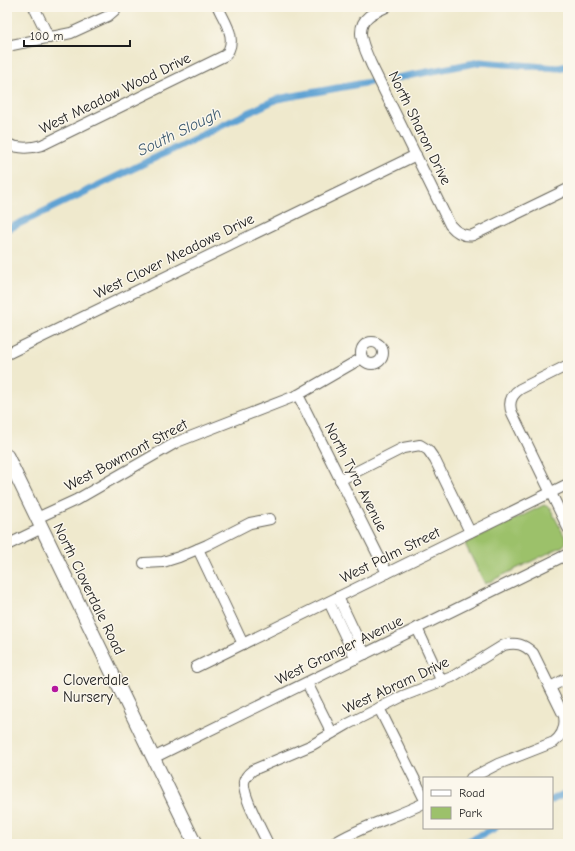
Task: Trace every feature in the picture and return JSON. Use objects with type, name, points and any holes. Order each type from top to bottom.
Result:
[{"type":"main road","name":"North Cloverdale Road","points":[[7,456],[195,844]]},
{"type":"street","points":[[34,7],[49,38]]},
{"type":"street","name":"West Meadow Wood Drive","points":[[7,144],[23,149],[42,145],[226,55],[231,48],[231,34],[218,7]]},
{"type":"street","name":"North Sharon Drive","points":[[386,7],[364,21],[360,35],[365,49],[416,155],[450,225],[454,230],[463,235],[473,235],[568,189]]},
{"type":"street","points":[[7,46],[71,33],[108,16],[116,8]]},
{"type":"street","name":"West Clover Meadows Drive","points":[[7,354],[416,155]]},
{"type":"street","name":"West Bowmont Street","points":[[7,545],[76,500],[177,442],[298,395],[362,358]]},
{"type":"street","points":[[568,365],[520,389],[515,392],[511,399],[512,413],[568,528]]},
{"type":"street","name":"North Tyra Avenue","points":[[298,395],[387,573]]},
{"type":"street","points":[[340,480],[403,448],[420,445],[428,450],[435,460],[470,532]]},
{"type":"street","name":"West Palm Street","points":[[196,667],[568,484]]},
{"type":"street","points":[[144,563],[163,562],[198,549],[250,523],[270,519]]},
{"type":"street","points":[[198,549],[243,644]]},
{"type":"street","name":"West Granger Avenue","points":[[153,758],[568,554]]},
{"type":"street","points":[[338,597],[365,654]]},
{"type":"street","points":[[329,602],[356,659]]},
{"type":"street","points":[[417,628],[442,682]]},
{"type":"street","name":"West Abram Drive","points":[[268,844],[245,794],[244,781],[253,770],[312,745],[402,696],[442,682],[504,645],[520,643],[527,647],[533,653],[550,687]]},
{"type":"street","points":[[473,777],[498,764],[554,742],[560,737],[564,730],[564,716],[550,687],[568,678]]},
{"type":"street","points":[[307,683],[332,733]]},
{"type":"street","points":[[379,708],[423,796]]},
{"type":"street","points":[[333,844],[356,831],[423,803]]},
{"type":"green space","points":[[544,505],[550,508],[567,541],[563,546],[485,584],[465,544]]},
{"type":"waterway","name":"South Slough","points":[[391,79],[480,62],[558,68],[568,66]]},
{"type":"waterway","name":"South Slough","points":[[7,227],[10,228],[277,99],[370,82]]},
{"type":"waterway","points":[[553,800],[568,792]]},
{"type":"waterway","points":[[463,844],[493,829]]},
{"type":"place","name":"Cloverdale Nursery","points":[[55,689]]}]
